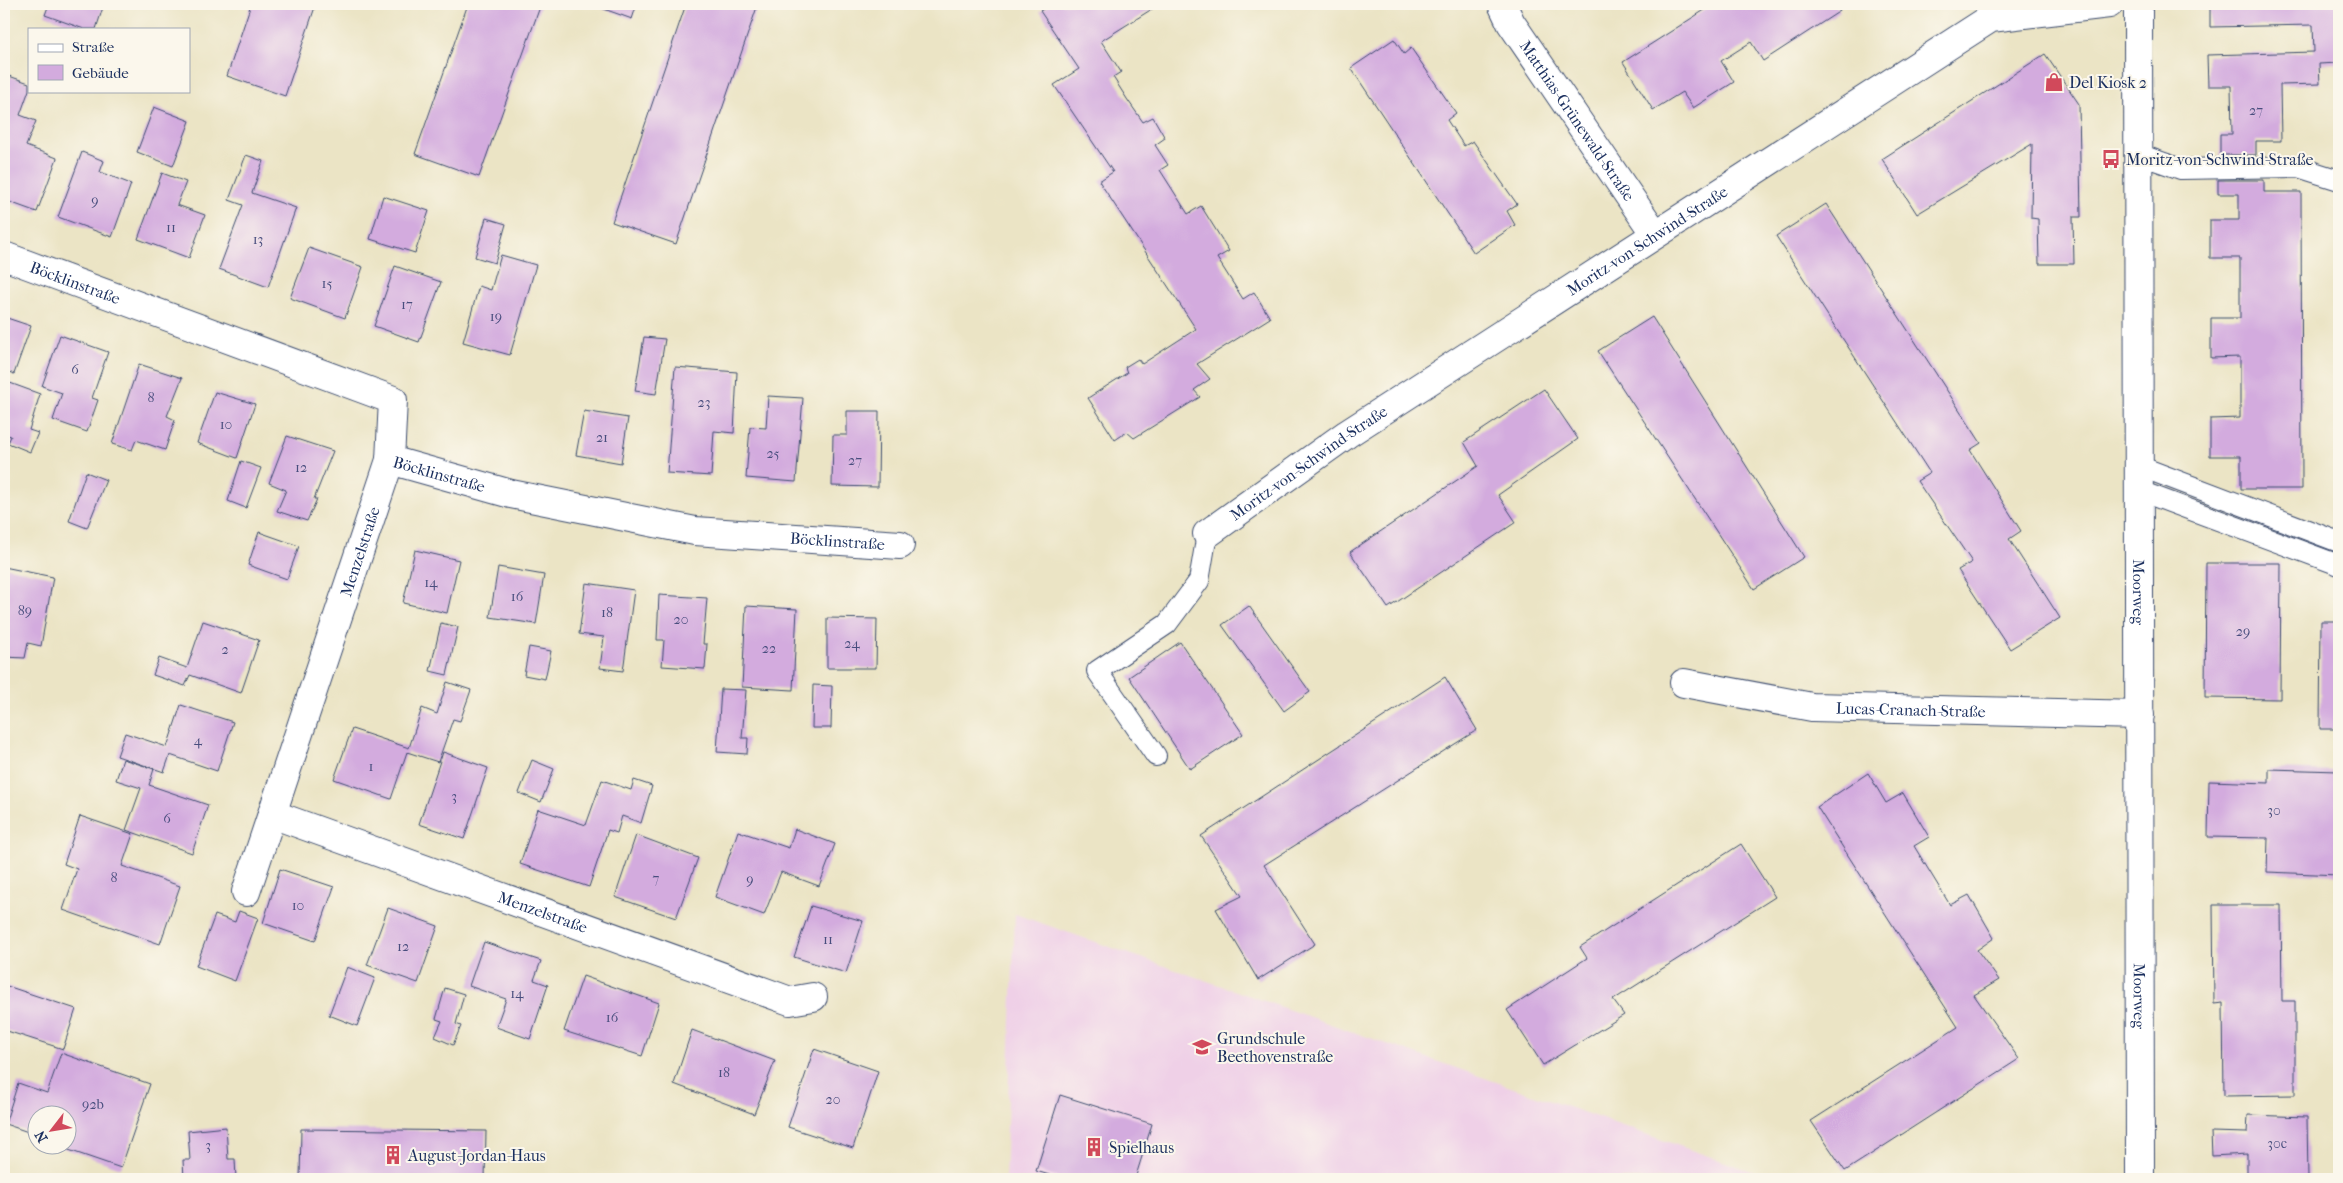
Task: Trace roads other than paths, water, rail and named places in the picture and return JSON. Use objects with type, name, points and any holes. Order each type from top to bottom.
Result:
[{"type":"street","name":"Matthias-Grünewald-Straße","points":[[1502,4],[1511,23],[1655,234]]},
{"type":"street","name":"Moritz-von-Schwind-Straße","points":[[1207,534],[1347,434],[1991,18],[2109,4]]},
{"type":"street","name":"Moorweg","points":[[2138,4],[2140,1179]]},
{"type":"street","name":"Böcklinstraße","points":[[4,256],[393,400],[390,460],[511,494],[695,531],[900,545]]},
{"type":"street","name":"Menzelstraße","points":[[246,892],[390,460]]},
{"type":"street","name":"Lucas-Cranach-Straße","points":[[1684,683],[1812,707],[2140,715]]},
{"type":"street","name":"Menzelstraße","points":[[272,814],[790,1001],[813,997]]},
{"type":"lane","points":[[2138,154],[2181,169],[2298,167],[2339,180]]},
{"type":"lane","points":[[2140,478],[2339,542]]},
{"type":"lane","points":[[2140,478],[2339,565]]},
{"type":"lane","points":[[1156,756],[1097,671],[1167,624],[1199,581],[1207,534]]},
{"type":"place","name":"Del Kiosk 2","points":[[2054,82]]},
{"type":"place","name":"Moritz-von-Schwind-Straße","points":[[2111,159]]},
{"type":"place","name":"Grundschule Beethovenstraße","points":[[1202,1047]]},
{"type":"place","name":"Spielhaus","points":[[1094,1147]]},
{"type":"place","name":"August-Jordan-Haus","points":[[393,1155]]}]
